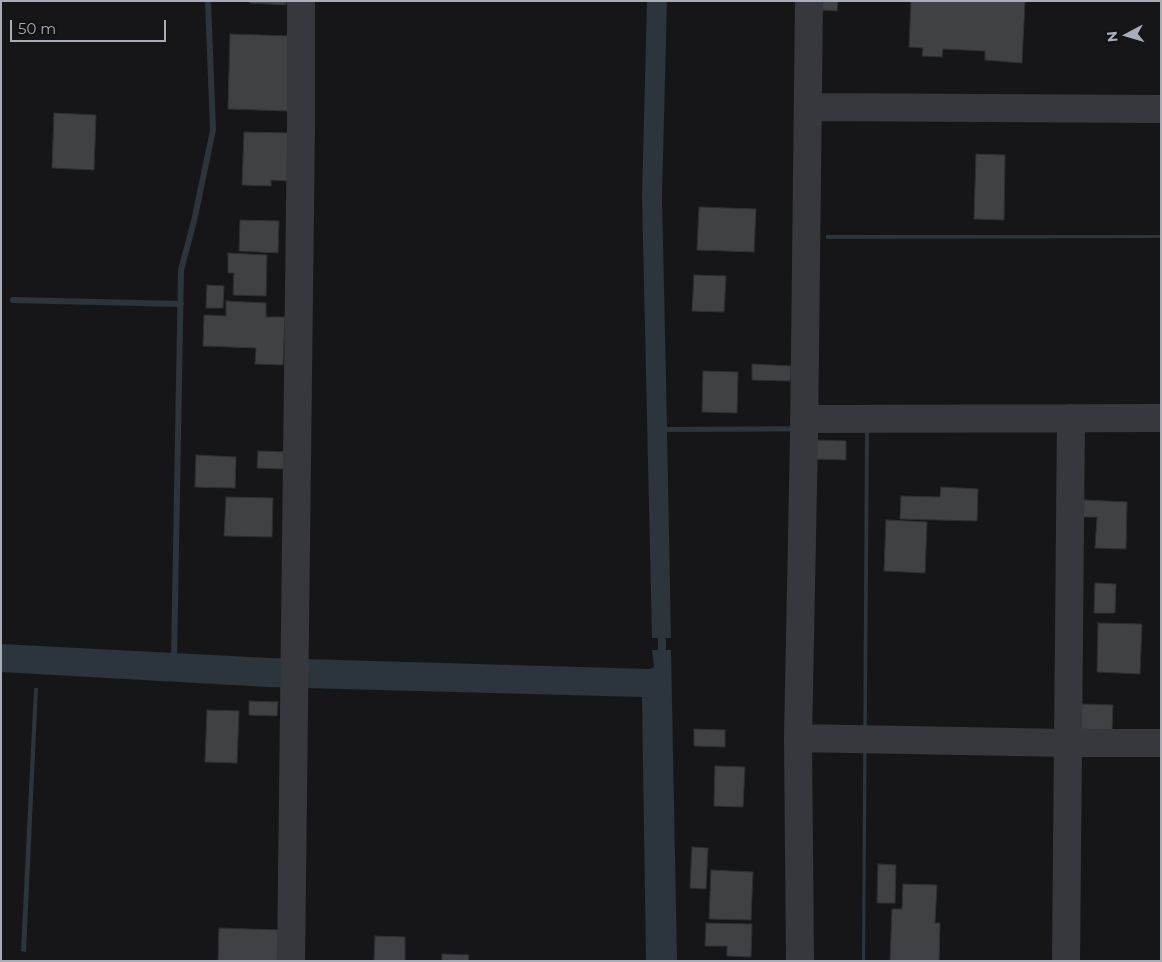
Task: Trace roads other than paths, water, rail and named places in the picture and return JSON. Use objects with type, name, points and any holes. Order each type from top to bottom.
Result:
[{"type":"street","points":[[292,961],[301,1]]},
{"type":"street","points":[[800,961],[798,738],[809,1]]},
{"type":"street","points":[[808,107],[1161,109]]},
{"type":"street","points":[[804,428],[1071,428],[1161,418]]},
{"type":"street","points":[[1066,961],[1071,428]]},
{"type":"street","points":[[798,738],[1161,743]]},
{"type":"waterway","points":[[174,659],[181,270],[194,221],[213,130],[208,1]]},
{"type":"waterway","points":[[13,300],[181,304]]}]
